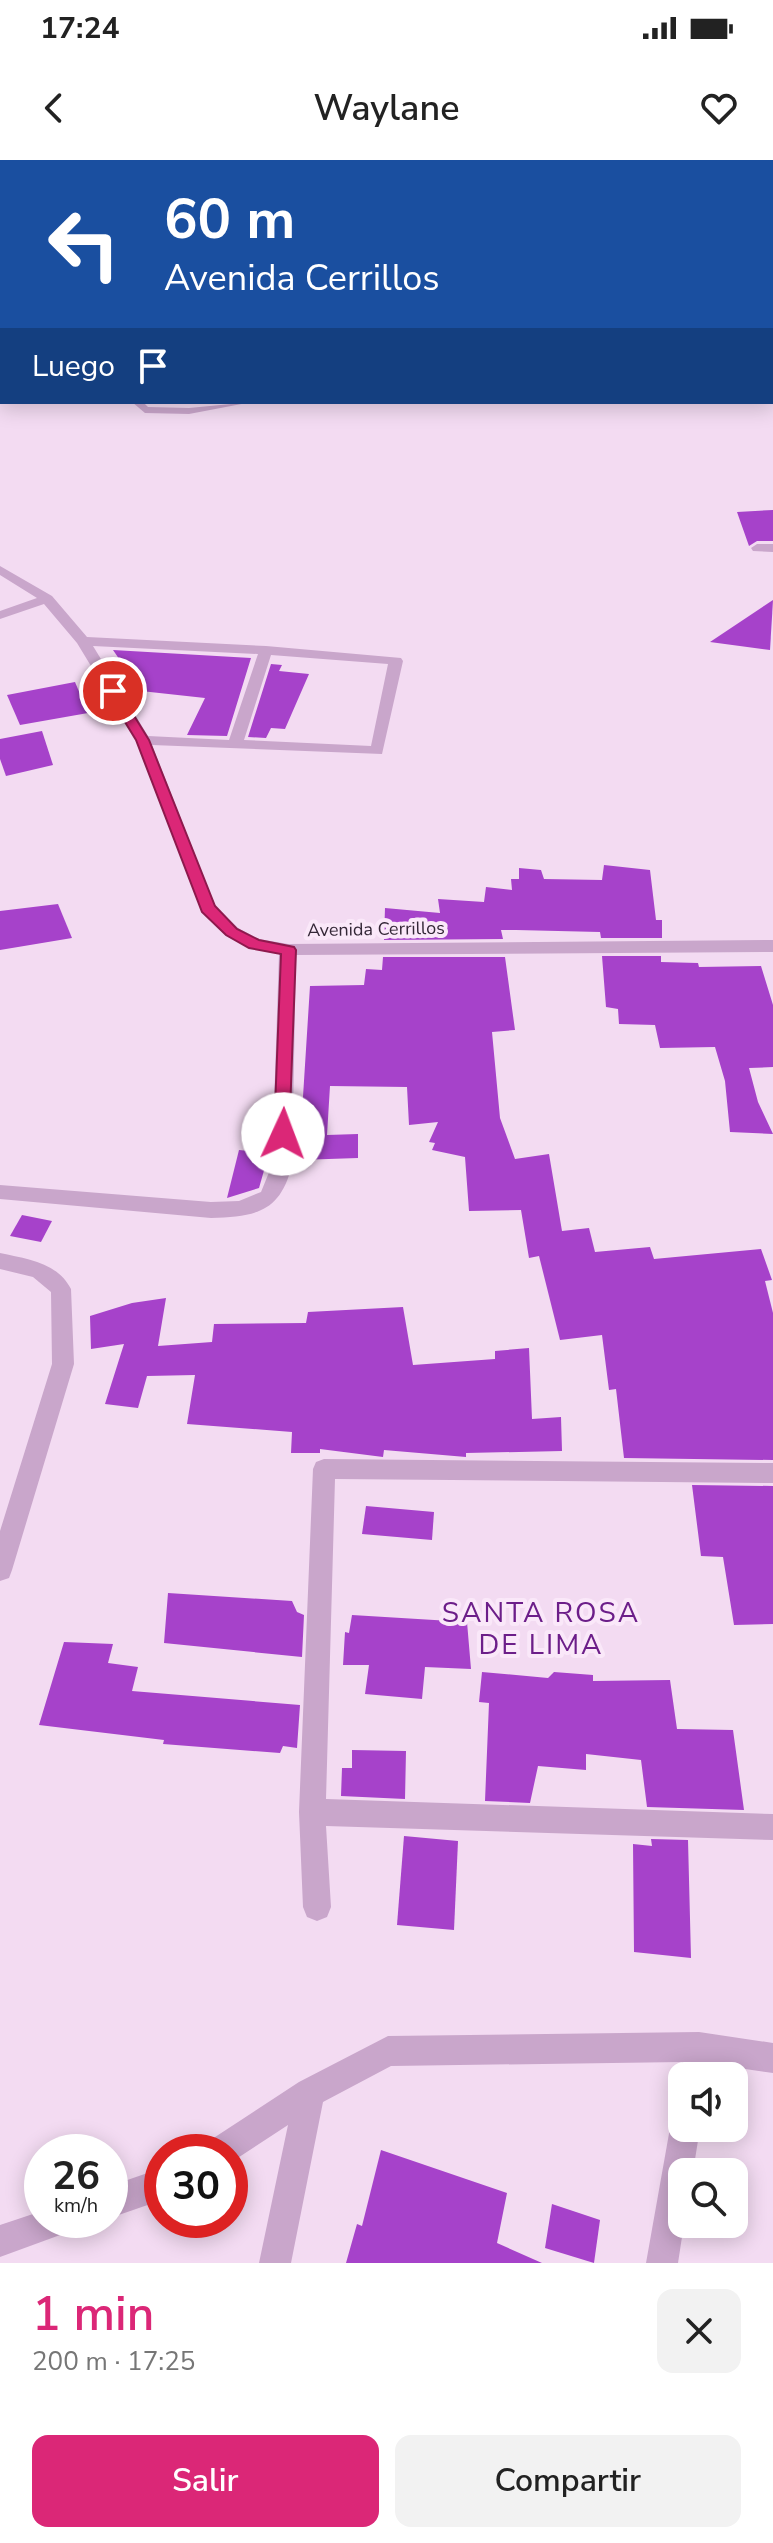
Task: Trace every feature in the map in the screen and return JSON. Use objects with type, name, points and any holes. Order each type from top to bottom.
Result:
[{"type":"street","points":[[139,404],[145,410],[174,412],[232,404]]},
{"type":"street","points":[[757,548],[773,548]]},
{"type":"street","name":"Avenida Cerrillos","points":[[0,570],[47,599],[83,641],[143,740],[208,908],[232,932],[255,944],[288,950],[773,946]]},
{"type":"street","points":[[0,615],[47,599]]},
{"type":"street","points":[[83,641],[266,650],[396,661],[377,751],[143,740]]},
{"type":"street","points":[[235,745],[266,650]]},
{"type":"street","points":[[0,1192],[45,1193],[225,1212],[256,1205],[277,1188],[282,1165],[288,950]]},
{"type":"street","points":[[0,1261],[39,1270],[61,1289],[63,1364],[0,1570]]},
{"type":"street","points":[[317,1907],[312,1812],[324,1469],[773,1473]]},
{"type":"street","points":[[312,1812],[773,1827]]},
{"type":"street","points":[[247,2134],[310,2093],[388,2051],[696,2061],[773,2058]]},
{"type":"street","points":[[275,2263],[310,2093]]},
{"type":"street","points":[[662,2263],[683,2142]]},
{"type":"street","points":[[0,2241],[24,2233]]},
{"type":"building","points":[[773,510],[773,541],[757,541],[749,546],[737,512]]},
{"type":"building","points":[[773,600],[770,650],[710,642]]},
{"type":"building","points":[[113,650],[251,658],[227,736],[187,735],[205,698],[141,691]]},
{"type":"building","points":[[271,664],[282,665],[279,671],[309,674],[285,729],[271,728],[266,738],[248,737]]},
{"type":"building","points":[[75,682],[88,713],[20,725],[7,695]]},
{"type":"building","points":[[42,731],[53,765],[6,776],[0,759],[0,739]]},
{"type":"building","points":[[604,865],[650,870],[656,920],[662,920],[662,938],[601,938],[600,932],[501,930],[503,939],[384,940],[385,908],[440,913],[438,899],[484,902],[486,887],[512,890],[511,879],[519,879],[519,868],[541,870],[544,879],[602,880]]},
{"type":"building","points":[[58,904],[72,938],[0,950],[0,911]]},
{"type":"building","points":[[602,956],[661,956],[661,962],[698,963],[699,967],[761,966],[773,1005],[773,1067],[749,1068],[758,1102],[773,1134],[730,1132],[725,1081],[715,1047],[660,1048],[655,1025],[619,1024],[618,1009],[606,1007]]},
{"type":"building","points":[[383,957],[505,957],[515,1030],[492,1032],[500,1118],[515,1159],[549,1154],[562,1231],[589,1228],[595,1252],[650,1247],[654,1259],[761,1249],[772,1280],[765,1281],[773,1313],[773,1460],[624,1458],[616,1389],[609,1390],[602,1335],[560,1340],[539,1256],[529,1258],[521,1210],[469,1211],[465,1157],[432,1150],[435,1143],[429,1142],[438,1122],[409,1125],[407,1087],[330,1086],[327,1135],[358,1134],[358,1158],[299,1160],[310,986],[364,985],[366,969],[382,970]]},
{"type":"building","points":[[239,1150],[269,1153],[259,1188],[227,1198]]},
{"type":"building","points":[[22,1215],[52,1221],[41,1242],[10,1236]]},
{"type":"building","points":[[166,1298],[158,1346],[212,1342],[214,1324],[306,1323],[308,1312],[403,1307],[413,1365],[495,1359],[495,1351],[529,1348],[532,1419],[561,1417],[562,1451],[466,1453],[466,1457],[384,1450],[383,1457],[320,1449],[320,1453],[291,1453],[292,1432],[187,1424],[195,1375],[147,1376],[138,1408],[105,1404],[124,1344],[91,1349],[90,1316],[132,1303]]},
{"type":"building","points":[[692,1485],[773,1486],[773,1624],[734,1625],[723,1557],[701,1556]]},
{"type":"building","points":[[366,1506],[434,1512],[432,1540],[362,1534]]},
{"type":"building","points":[[168,1593],[292,1601],[297,1612],[304,1615],[302,1657],[164,1643]]},
{"type":"building","points":[[352,1615],[467,1622],[471,1669],[425,1667],[422,1699],[365,1694],[369,1665],[343,1665],[345,1632],[349,1633]]},
{"type":"building","points":[[64,1642],[113,1644],[108,1663],[138,1667],[132,1691],[300,1705],[297,1748],[283,1746],[280,1753],[163,1744],[164,1740],[39,1725]]},
{"type":"building","points":[[482,1672],[548,1678],[554,1672],[593,1675],[593,1681],[670,1680],[677,1729],[733,1730],[744,1810],[647,1807],[641,1760],[586,1754],[586,1770],[538,1766],[530,1803],[485,1801],[489,1703],[479,1702]]},
{"type":"building","points":[[352,1750],[406,1751],[405,1799],[341,1796],[342,1768],[352,1768]]},
{"type":"building","points":[[404,1836],[458,1841],[454,1930],[397,1925]]},
{"type":"building","points":[[651,1839],[688,1840],[691,1958],[634,1952],[633,1844],[652,1846]]},
{"type":"building","points":[[381,2150],[507,2193],[497,2243],[542,2263],[346,2263],[357,2224],[362,2226]]},
{"type":"building","points":[[552,2204],[600,2220],[594,2263],[545,2248]]},
{"type":"district","name":"SANTA ROSA DE LIMA","points":[[541,1628]]},
{"type":"route","points":[[113,691],[143,740],[208,908],[232,932],[255,944],[288,950],[283,1134]]}]
